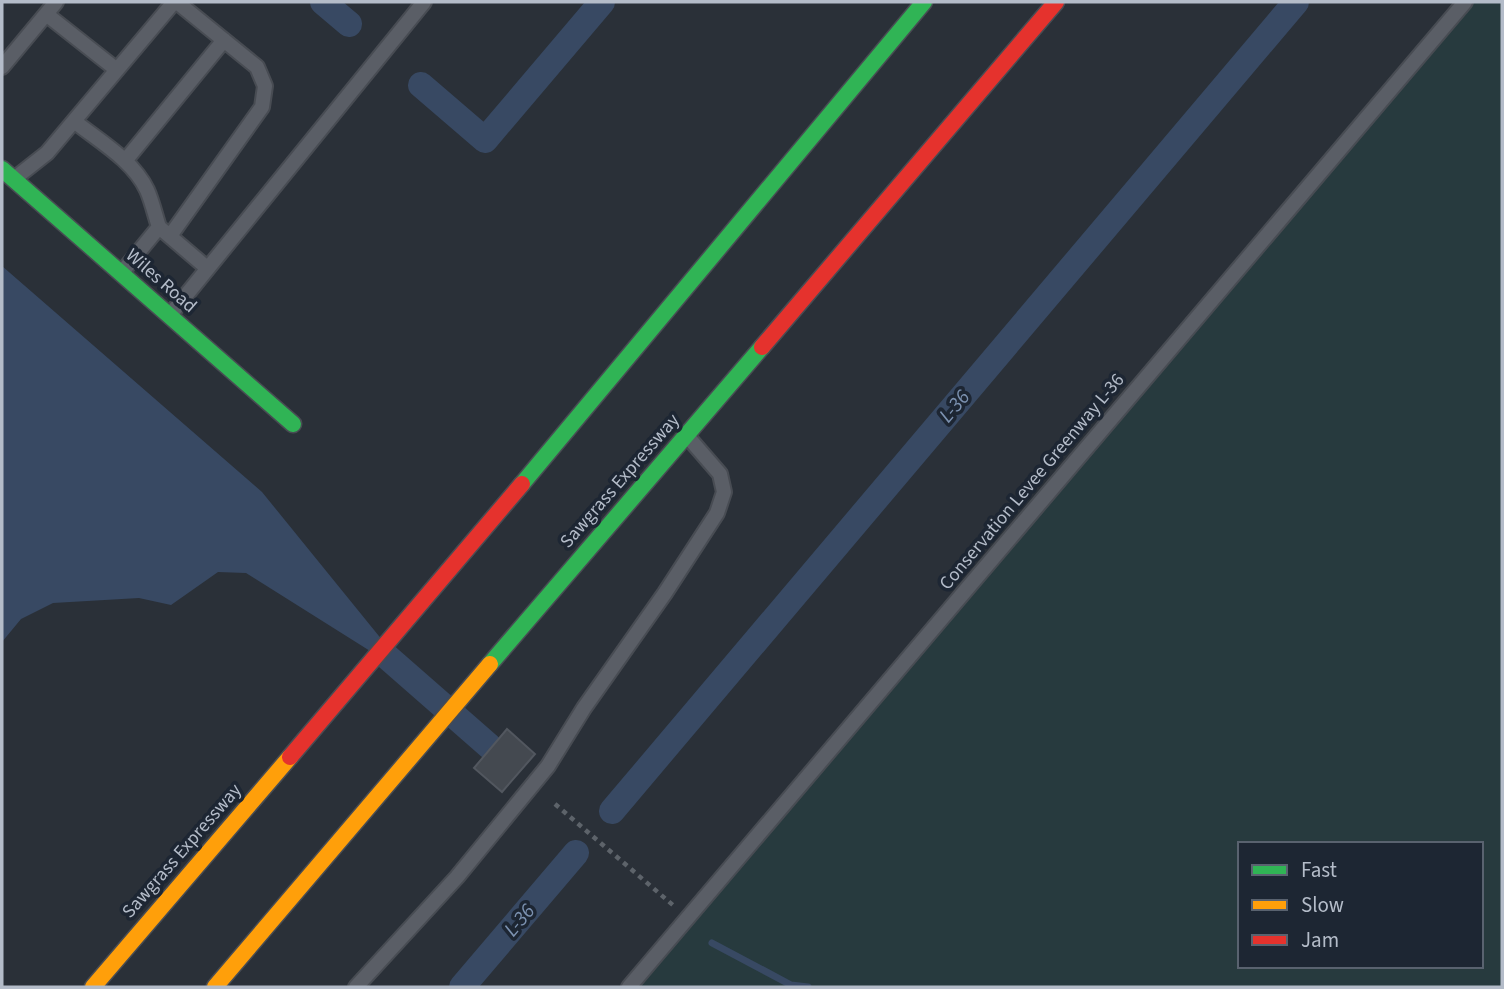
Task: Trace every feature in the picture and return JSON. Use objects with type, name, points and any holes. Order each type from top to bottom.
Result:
[{"type":"main road","name":"Sawgrass Expressway","points":[[93,987],[418,608],[924,2]]},
{"type":"main road","name":"Sawgrass Expressway","points":[[215,987],[1056,2]]},
{"type":"main road","name":"Wiles Road","points":[[8,174],[293,424]]},
{"type":"lane","points":[[2,67],[56,2]]},
{"type":"lane","points":[[8,174],[47,153],[176,2],[257,67],[265,86],[262,107],[165,232],[120,274]]},
{"type":"lane","points":[[169,316],[424,2]]},
{"type":"lane","name":"Conservation Levee Greenway L-36","points":[[629,987],[1465,2]]},
{"type":"lane","points":[[46,13],[117,70]]},
{"type":"lane","points":[[125,161],[224,40]]},
{"type":"lane","points":[[74,121],[125,161],[146,189],[165,232],[208,268]]},
{"type":"lane","points":[[356,987],[457,877],[548,766],[584,708],[665,593],[717,513],[724,492],[720,474],[687,436]]},
{"type":"path","points":[[555,804],[688,918]]},
{"type":"green space","points":[[1465,2],[1502,2],[1502,987],[629,987]]},
{"type":"water","points":[[2,266],[262,492],[413,678],[246,573],[218,572],[171,605],[139,598],[53,603],[21,619],[2,642]]},
{"type":"building","points":[[507,729],[535,754],[502,792],[474,768]]},
{"type":"waterway","points":[[323,2],[349,24]]},
{"type":"waterway","points":[[421,85],[485,140],[602,2]]},
{"type":"waterway","name":"L-36","points":[[612,811],[1296,2]]},
{"type":"waterway","points":[[385,655],[489,746]]},
{"type":"waterway","name":"L-36","points":[[462,987],[576,853]]},
{"type":"waterway","points":[[712,943],[791,985],[808,987]]},
{"type":"traffic: fast","points":[[522,484],[924,2]]},
{"type":"traffic: fast","points":[[2,169],[293,424]]},
{"type":"traffic: fast","points":[[490,664],[762,347]]},
{"type":"traffic: slow","points":[[215,987],[490,664]]},
{"type":"traffic: slow","points":[[93,987],[290,757]]},
{"type":"traffic: jam","points":[[762,347],[1056,2]]},
{"type":"traffic: jam","points":[[290,757],[522,484]]}]
